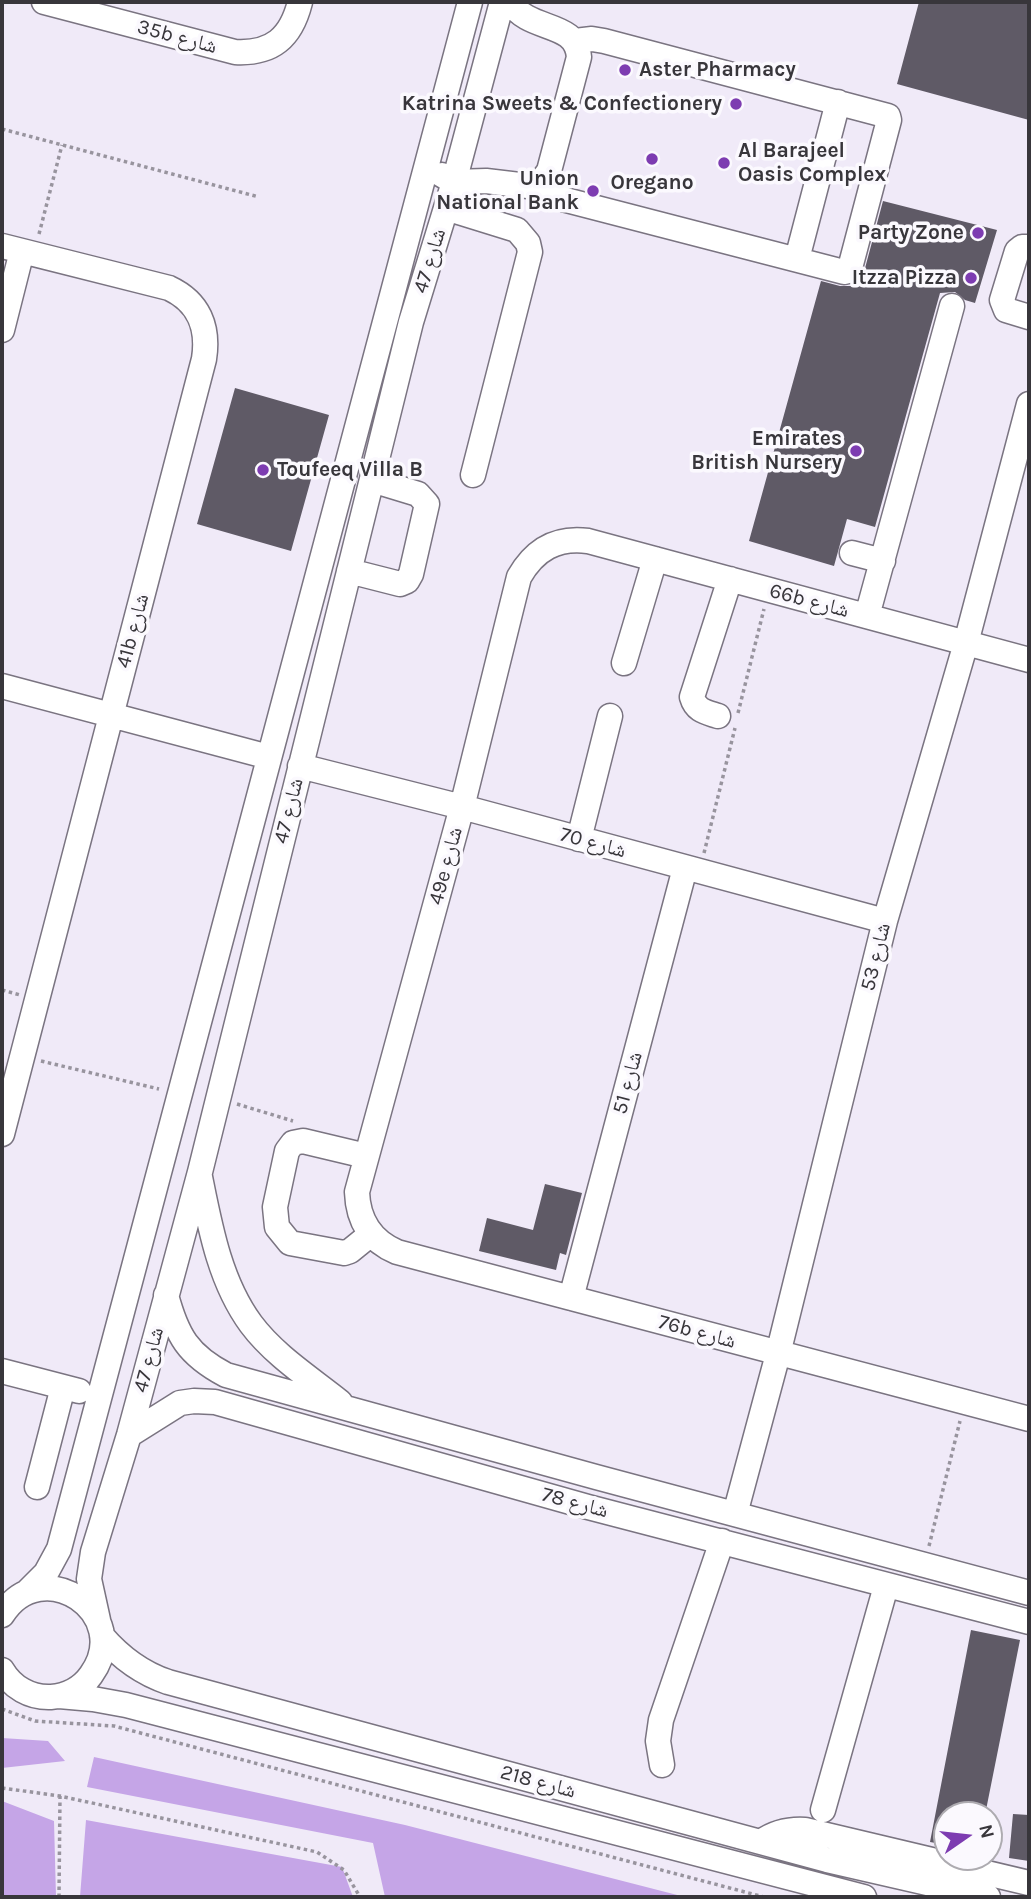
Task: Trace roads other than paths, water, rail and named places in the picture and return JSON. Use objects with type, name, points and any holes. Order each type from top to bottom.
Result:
[{"type":"street","name":"35b شارع","points":[[44,2],[86,7],[235,52],[250,53],[279,42],[290,30],[299,9]]},
{"type":"street","name":"شارع 47","points":[[2,1615],[14,1600],[27,1592],[46,1573],[58,1549],[470,2]]},
{"type":"street","name":"شارع 47","points":[[100,1628],[89,1579],[93,1552],[129,1435],[200,1172],[411,322],[454,182],[502,2]]},
{"type":"street","points":[[510,2],[520,15],[528,20],[562,32],[575,41],[579,57],[548,171],[541,182],[534,185]]},
{"type":"street","points":[[434,141],[439,170],[443,176],[454,182],[486,181],[534,185],[566,200],[844,272],[850,269],[889,120],[886,115],[604,41],[575,41]]},
{"type":"street","points":[[797,260],[838,102]]},
{"type":"street","points":[[446,208],[517,230],[528,243],[530,252],[473,475]]},
{"type":"street","points":[[1029,247],[1022,247],[1017,251],[1002,300],[1006,310],[1029,317]]},
{"type":"street","points":[[2,330],[19,250]]},
{"type":"street","name":"41b شارع","points":[[2,1134],[204,359],[206,334],[198,311],[180,293],[169,288],[19,250]]},
{"type":"street","points":[[400,269],[409,270],[415,278],[411,322]]},
{"type":"street","points":[[867,616],[952,306]]},
{"type":"street","name":"شارع 53","points":[[735,1514],[778,1354],[885,921],[966,643],[1029,404]]},
{"type":"street","points":[[349,571],[400,584],[410,578],[415,562],[427,503],[418,495],[372,480]]},
{"type":"street","name":"49e شارع","points":[[371,1234],[364,1225],[357,1203],[359,1181],[462,807],[519,577],[526,564],[547,546],[574,539],[589,541]]},
{"type":"street","name":"66b شارع","points":[[589,541],[1029,660]]},
{"type":"street","points":[[852,554],[883,561]]},
{"type":"street","points":[[624,663],[655,559]]},
{"type":"street","points":[[718,716],[701,711],[692,697],[730,579]]},
{"type":"street","points":[[2,686],[269,757]]},
{"type":"street","points":[[579,839],[610,716]]},
{"type":"street","name":"شارع 70","points":[[300,766],[885,921]]},
{"type":"street","name":"شارع 51","points":[[571,1298],[685,868]]},
{"type":"street","points":[[366,1156],[303,1141],[293,1143],[286,1151],[274,1214],[280,1234],[290,1243],[344,1253],[371,1234]]},
{"type":"street","points":[[200,1172],[218,1254],[227,1279],[251,1323],[271,1346],[346,1407]]},
{"type":"street","name":"76b شارع","points":[[371,1234],[397,1252],[1029,1419]]},
{"type":"street","name":"شارع 78","points":[[166,1295],[172,1318],[187,1346],[204,1363],[226,1375],[596,1478],[1029,1593]]},
{"type":"street","points":[[2,1371],[99,1396]]},
{"type":"street","points":[[37,1487],[64,1387]]},
{"type":"street","name":"شارع 78","points":[[129,1435],[180,1403],[215,1402],[588,1507],[1029,1622]]},
{"type":"street","points":[[662,1765],[658,1741],[661,1720],[722,1541]]},
{"type":"street","points":[[769,1554],[791,1548],[840,1558],[847,1553],[846,1544]]},
{"type":"street","points":[[941,1599],[941,1587],[952,1583],[1029,1602]]},
{"type":"street","points":[[823,1810],[886,1586]]},
{"type":"street","name":"شارع 218","points":[[27,1592],[51,1588],[74,1594],[84,1601],[113,1649],[132,1665],[168,1682],[761,1842],[988,1897]]},
{"type":"street","points":[[59,1696],[74,1691],[92,1674],[102,1652],[100,1628]]},
{"type":"street","points":[[2,1670],[14,1685],[43,1697],[59,1696],[117,1703],[864,1897]]},
{"type":"street","points":[[761,1842],[777,1832],[805,1830],[1029,1883]]},
{"type":"place","name":"Aster Pharmacy","points":[[625,70]]},
{"type":"place","name":"Katrina Sweets & Confectionery","points":[[736,104]]},
{"type":"place","name":"Oregano","points":[[652,159]]},
{"type":"place","name":"Al Barajeel Oasis Complex","points":[[724,163]]},
{"type":"place","name":"Union National Bank","points":[[593,191]]},
{"type":"place","name":"Party Zone","points":[[978,233]]},
{"type":"place","name":"Itzza Pizza","points":[[971,278]]},
{"type":"place","name":"Emirates British Nursery","points":[[856,451]]},
{"type":"place","name":"Toufeeq Villa B","points":[[263,470]]}]
